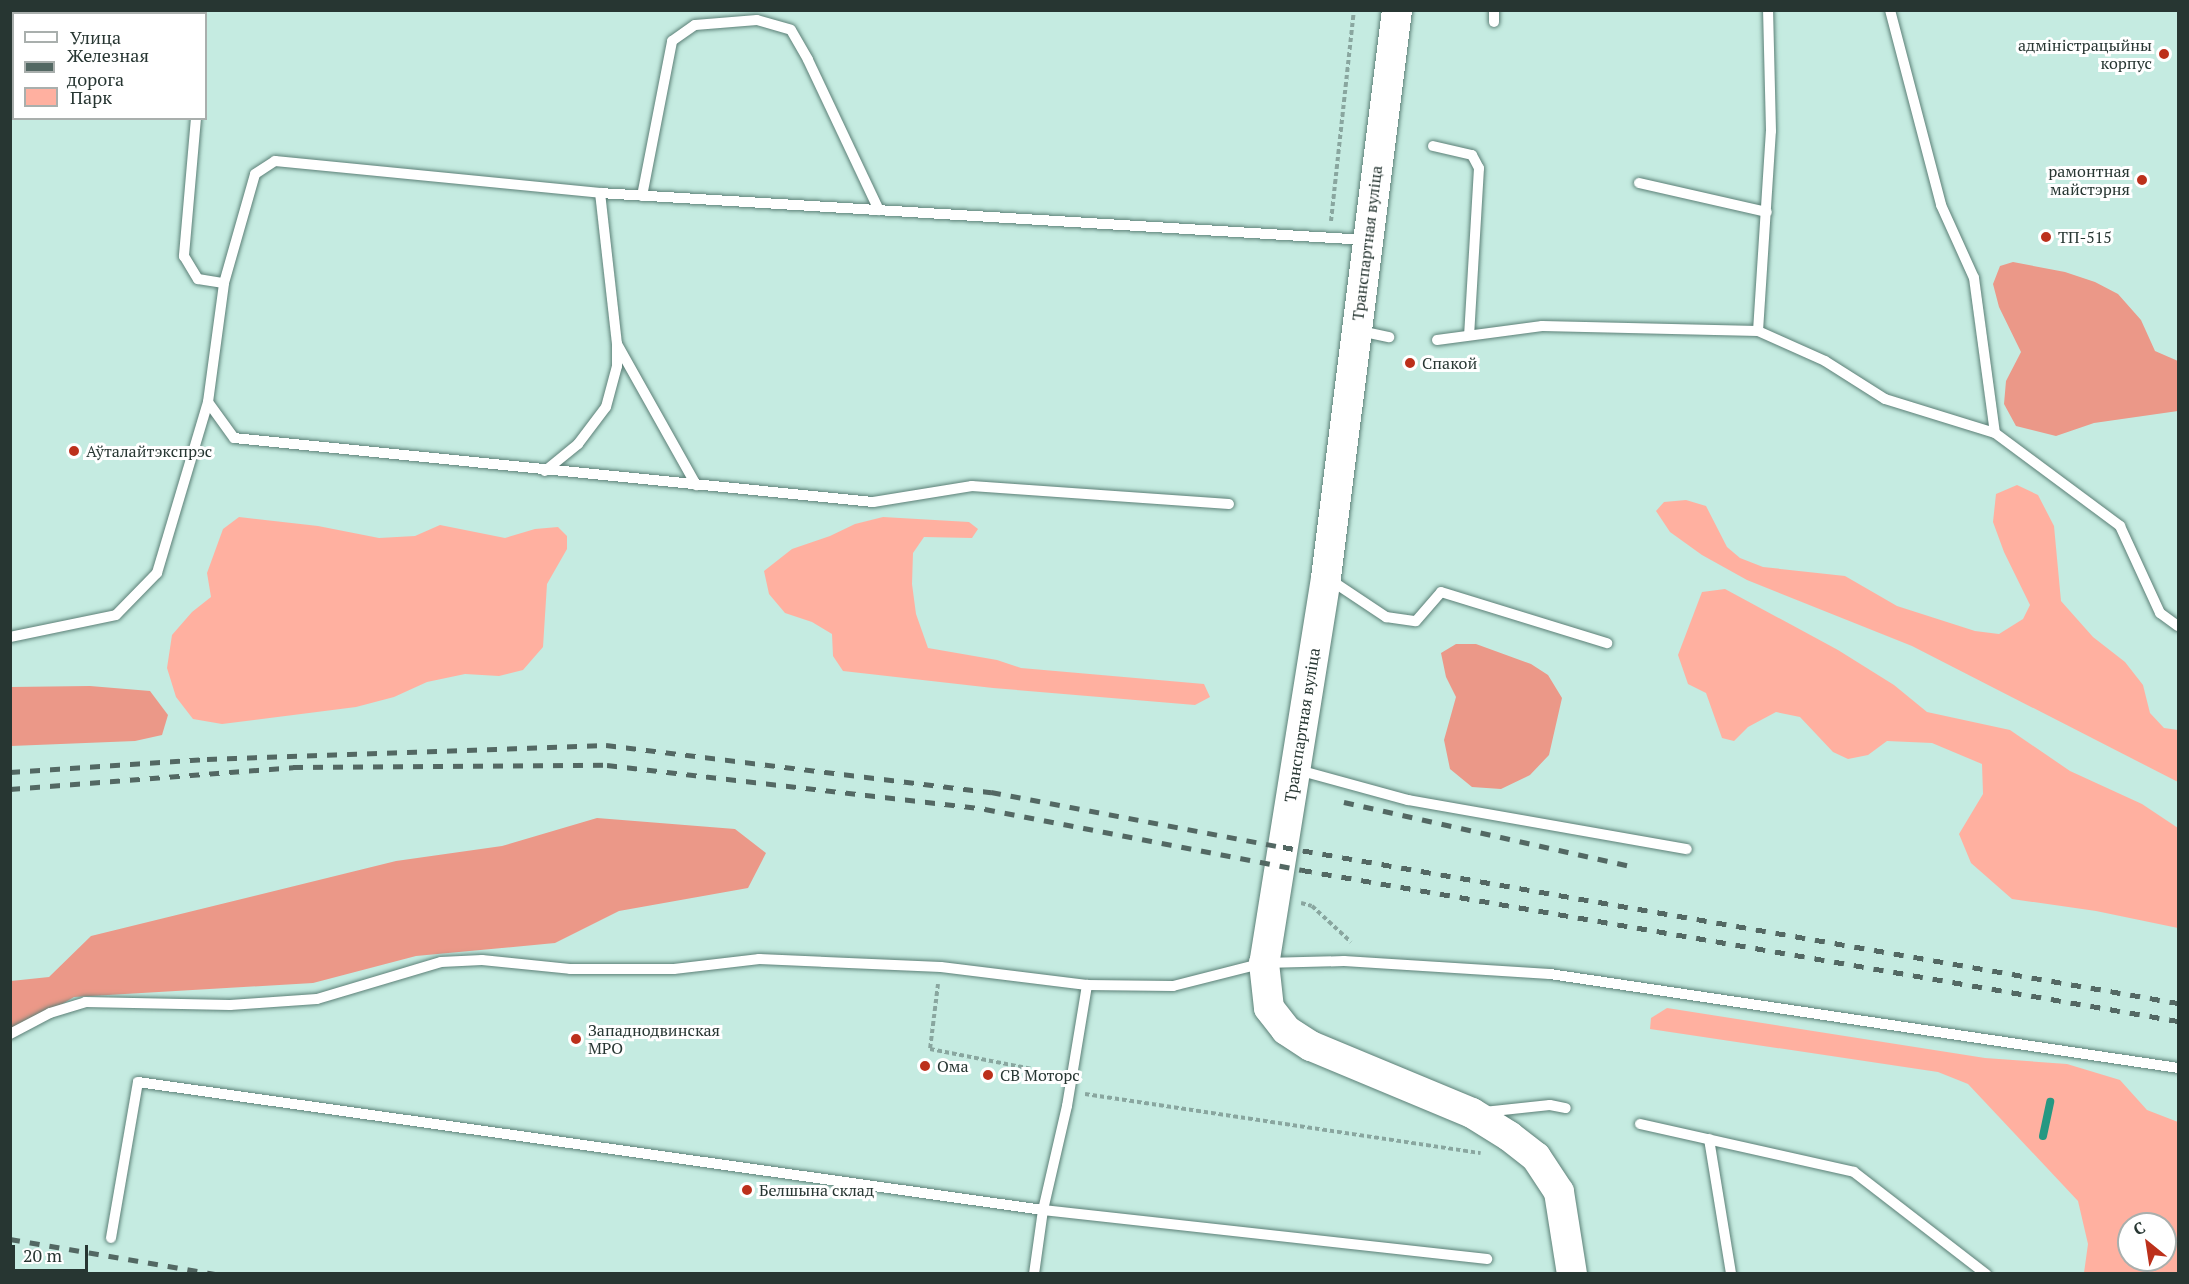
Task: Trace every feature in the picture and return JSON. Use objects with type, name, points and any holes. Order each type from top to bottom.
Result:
[{"type":"main road","name":"Транспартная вуліца","points":[[1397,10],[1366,240],[1326,578],[1264,963],[1269,1008],[1286,1030],[1311,1046],[1472,1113],[1509,1136],[1536,1157],[1559,1192],[1572,1274]]},
{"type":"lane","points":[[1758,332],[1771,131],[1768,10]]},
{"type":"lane","points":[[1890,10],[1941,205],[1974,278],[1995,433]]},
{"type":"lane","points":[[642,196],[672,41],[695,24],[757,20],[791,30],[808,60],[879,210]]},
{"type":"lane","points":[[196,120],[184,256],[198,279],[224,283]]},
{"type":"lane","points":[[1433,146],[1472,155],[1479,168],[1469,335]]},
{"type":"lane","points":[[10,637],[116,615],[157,573],[207,402],[224,283],[255,174],[275,161],[600,193],[1366,240]]},
{"type":"lane","points":[[1639,183],[1767,212]]},
{"type":"lane","points":[[544,471],[578,444],[606,407],[617,366],[617,344],[600,193]]},
{"type":"lane","points":[[1437,340],[1542,326],[1758,332],[1825,361],[1885,399],[1995,433],[2120,526],[2160,613],[2178,626]]},
{"type":"lane","points":[[1357,330],[1389,337]]},
{"type":"lane","points":[[617,344],[696,485]]},
{"type":"lane","points":[[207,402],[234,438],[544,471],[873,502],[972,486],[1229,504]]},
{"type":"lane","points":[[1326,578],[1386,617],[1416,621],[1441,592],[1606,643]]},
{"type":"lane","points":[[1295,769],[1408,800],[1687,849]]},
{"type":"lane","points":[[10,1034],[50,1013],[85,1002],[230,1005],[317,999],[441,962],[482,960],[570,969],[674,969],[759,959],[941,967],[1087,985],[1173,986],[1264,963],[1344,961],[1550,974],[2178,1068]]},
{"type":"lane","points":[[1034,1274],[1042,1210],[1070,1092],[1087,985]]},
{"type":"lane","points":[[111,1238],[138,1082],[1042,1210],[1487,1259]]},
{"type":"lane","points":[[1472,1113],[1550,1105],[1566,1108]]},
{"type":"lane","points":[[1640,1124],[1854,1172],[1986,1274]]},
{"type":"lane","points":[[1709,1139],[1731,1274]]},
{"type":"path","points":[[1329,238],[1354,10]]},
{"type":"path","points":[[1298,903],[1312,906],[1375,964]]},
{"type":"path","points":[[941,967],[930,1049],[1032,1069]]},
{"type":"path","points":[[1070,1092],[1484,1154]]},
{"type":"green space","points":[[2017,485],[2038,495],[2054,526],[2061,601],[2093,637],[2125,662],[2143,685],[2150,713],[2164,728],[2178,730],[2178,782],[1912,646],[1747,580],[1702,555],[1670,532],[1656,511],[1664,502],[1686,500],[1706,506],[1727,547],[1740,558],[1763,567],[1845,576],[1897,606],[1975,631],[1999,634],[2023,619],[2030,605],[2004,552],[1993,522],[1996,494]]},
{"type":"green space","points":[[239,517],[318,526],[379,538],[415,536],[440,525],[505,538],[535,529],[558,527],[567,536],[567,549],[547,584],[543,647],[523,670],[499,676],[465,674],[427,682],[394,697],[356,707],[222,724],[193,719],[176,697],[167,668],[172,635],[192,612],[211,597],[207,573],[223,529]]},
{"type":"green space","points":[[883,517],[969,522],[978,529],[972,538],[924,537],[913,553],[912,584],[916,614],[928,648],[997,660],[1021,668],[1204,684],[1210,697],[1195,705],[993,688],[843,671],[833,656],[832,634],[812,622],[785,613],[769,594],[764,571],[792,549],[830,536],[855,524]]},
{"type":"green space","points":[[1725,589],[1838,650],[1894,685],[1927,712],[2010,730],[2070,771],[2142,804],[2178,828],[2178,928],[2096,911],[2012,899],[1971,863],[1959,834],[1983,794],[1982,764],[1932,743],[1887,741],[1868,755],[1848,759],[1833,752],[1800,717],[1776,712],[1748,727],[1734,741],[1722,738],[1706,693],[1688,684],[1678,655],[1702,592]]},
{"type":"green space","points":[[1667,1008],[1985,1058],[2067,1064],[2120,1080],[2147,1110],[2178,1122],[2178,1273],[2084,1273],[2088,1244],[2078,1201],[1968,1084],[1938,1072],[1650,1029],[1651,1018]]},
{"type":"shaded area","points":[[2013,262],[2065,272],[2095,282],[2118,294],[2141,320],[2155,351],[2178,361],[2178,411],[2094,423],[2056,436],[2016,426],[2004,404],[2006,381],[2021,352],[1999,307],[1993,284],[2000,266]]},
{"type":"shaded area","points":[[1456,644],[1476,644],[1531,664],[1548,675],[1562,698],[1549,755],[1530,775],[1501,789],[1472,787],[1450,769],[1444,740],[1456,697],[1446,677],[1441,653]]},
{"type":"shaded area","points":[[90,686],[150,691],[168,715],[162,735],[135,741],[11,746],[11,687]]},
{"type":"shaded area","points":[[597,818],[735,829],[766,853],[748,888],[619,911],[555,943],[416,956],[313,983],[74,997],[11,1034],[11,981],[49,977],[91,936],[396,861],[502,846]]},
{"type":"waterway","points":[[2043,1136],[2050,1102]]},
{"type":"railway","points":[[10,772],[207,759],[606,745],[991,792],[1283,847],[2178,1003]]},
{"type":"railway","points":[[10,789],[293,767],[607,765],[985,809],[1302,870],[2178,1021]]},
{"type":"railway","points":[[1344,802],[1634,867]]},
{"type":"railway","points":[[10,1239],[215,1274]]},
{"type":"place","name":"адміністрацыйны корпус","points":[[2164,54]]},
{"type":"place","name":"рамонтная майстэрня","points":[[2142,180]]},
{"type":"place","name":"ТП-515","points":[[2046,237]]},
{"type":"place","name":"Спакой","points":[[1410,363]]},
{"type":"place","name":"Аўталайтэкспрэс","points":[[74,451]]},
{"type":"place","name":"Западнодвинская МРО","points":[[576,1039]]},
{"type":"place","name":"Ома","points":[[925,1066]]},
{"type":"place","name":"СВ Моторс","points":[[988,1075]]},
{"type":"place","name":"Белшына склад","points":[[747,1190]]}]
